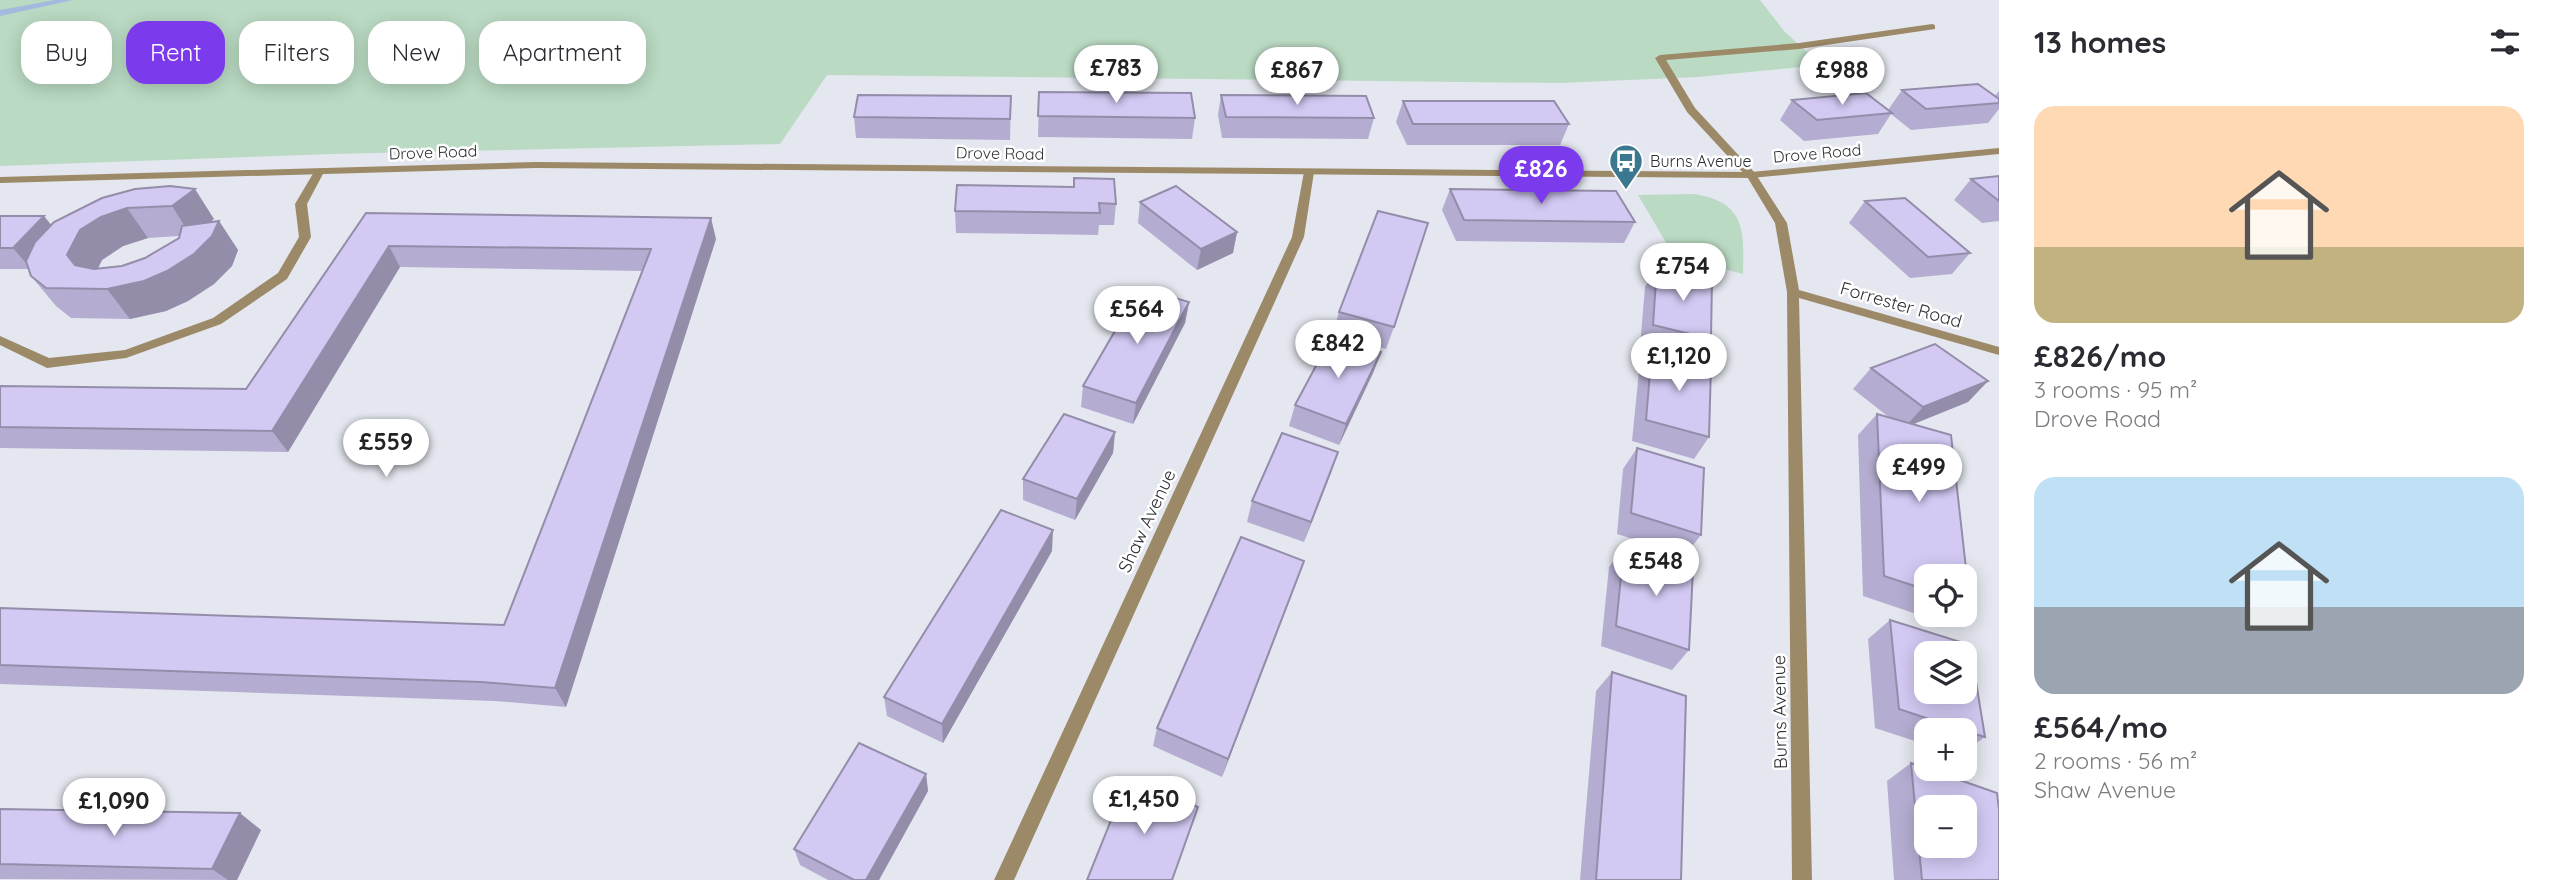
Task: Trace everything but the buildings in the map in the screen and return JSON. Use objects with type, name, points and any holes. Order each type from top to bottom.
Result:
[{"type":"street","name":"Burns Avenue","points":[[1802,880],[1793,292],[1781,223],[1751,174],[1691,110],[1660,58],[1799,46],[1932,27]]},
{"type":"street","name":"Drove Road","points":[[0,180],[550,165],[1751,174],[1999,151]]},
{"type":"street","points":[[0,340],[47,363],[126,354],[217,321],[283,276],[305,237],[301,204],[319,172]]},
{"type":"street","name":"Shaw Avenue","points":[[1004,880],[1298,237],[1309,172]]},
{"type":"street","name":"Forrester Road","points":[[1793,292],[1999,351]]},
{"type":"green space","points":[[0,0],[1760,0],[1784,31],[1821,65],[1698,77],[1560,83],[827,75],[780,144],[331,154],[0,166]]},
{"type":"green space","points":[[1694,194],[1711,198],[1733,211],[1742,232],[1743,274],[1674,256],[1638,195]]},
{"type":"waterway","points":[[0,13],[69,0]]},
{"type":"place","name":"Burns Avenue","points":[[1626,191]]}]
